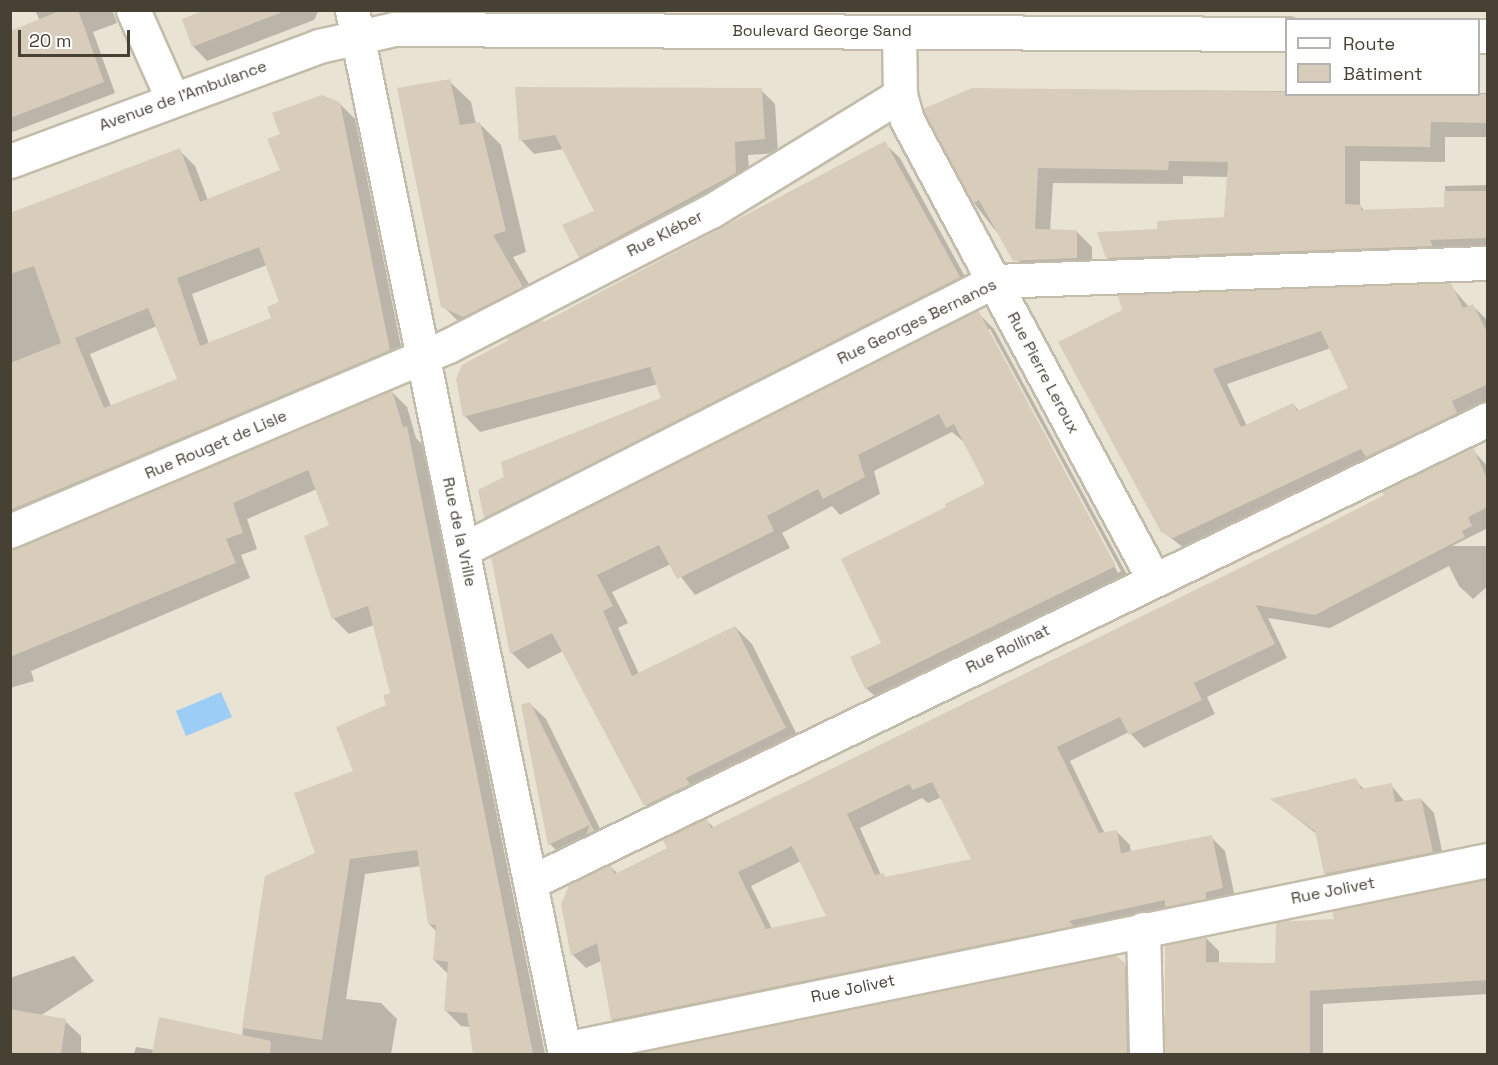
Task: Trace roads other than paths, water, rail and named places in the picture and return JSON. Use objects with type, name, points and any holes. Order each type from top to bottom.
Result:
[{"type":"street","points":[[133,10],[173,100]]},
{"type":"street","name":"Boulevard George Sand","points":[[355,24],[394,29],[899,32],[1115,21],[1285,34]]},
{"type":"street","name":"Avenue de l'Ambulance","points":[[10,161],[319,46],[355,24]]},
{"type":"street","name":"Rue de la Vrille","points":[[355,24],[564,1052]]},
{"type":"street","name":"Rue Pierre Leroux","points":[[899,32],[900,95],[907,120],[1153,578]]},
{"type":"street","name":"Rue Kléber","points":[[422,358],[711,211],[900,95]]},
{"type":"street","name":"Rue Georges Bernanos","points":[[462,550],[994,281],[1488,263]]},
{"type":"street","name":"Rue Rouget de Lisle","points":[[10,531],[422,358]]},
{"type":"street","name":"Rue Rollinat","points":[[531,882],[1153,578],[1488,419]]},
{"type":"street","name":"Rue Jolivet","points":[[564,1052],[1143,929],[1488,860]]},
{"type":"street","points":[[1143,929],[1146,1054]]},
{"type":"water","points":[[221,692],[232,717],[186,736],[176,711]]}]
